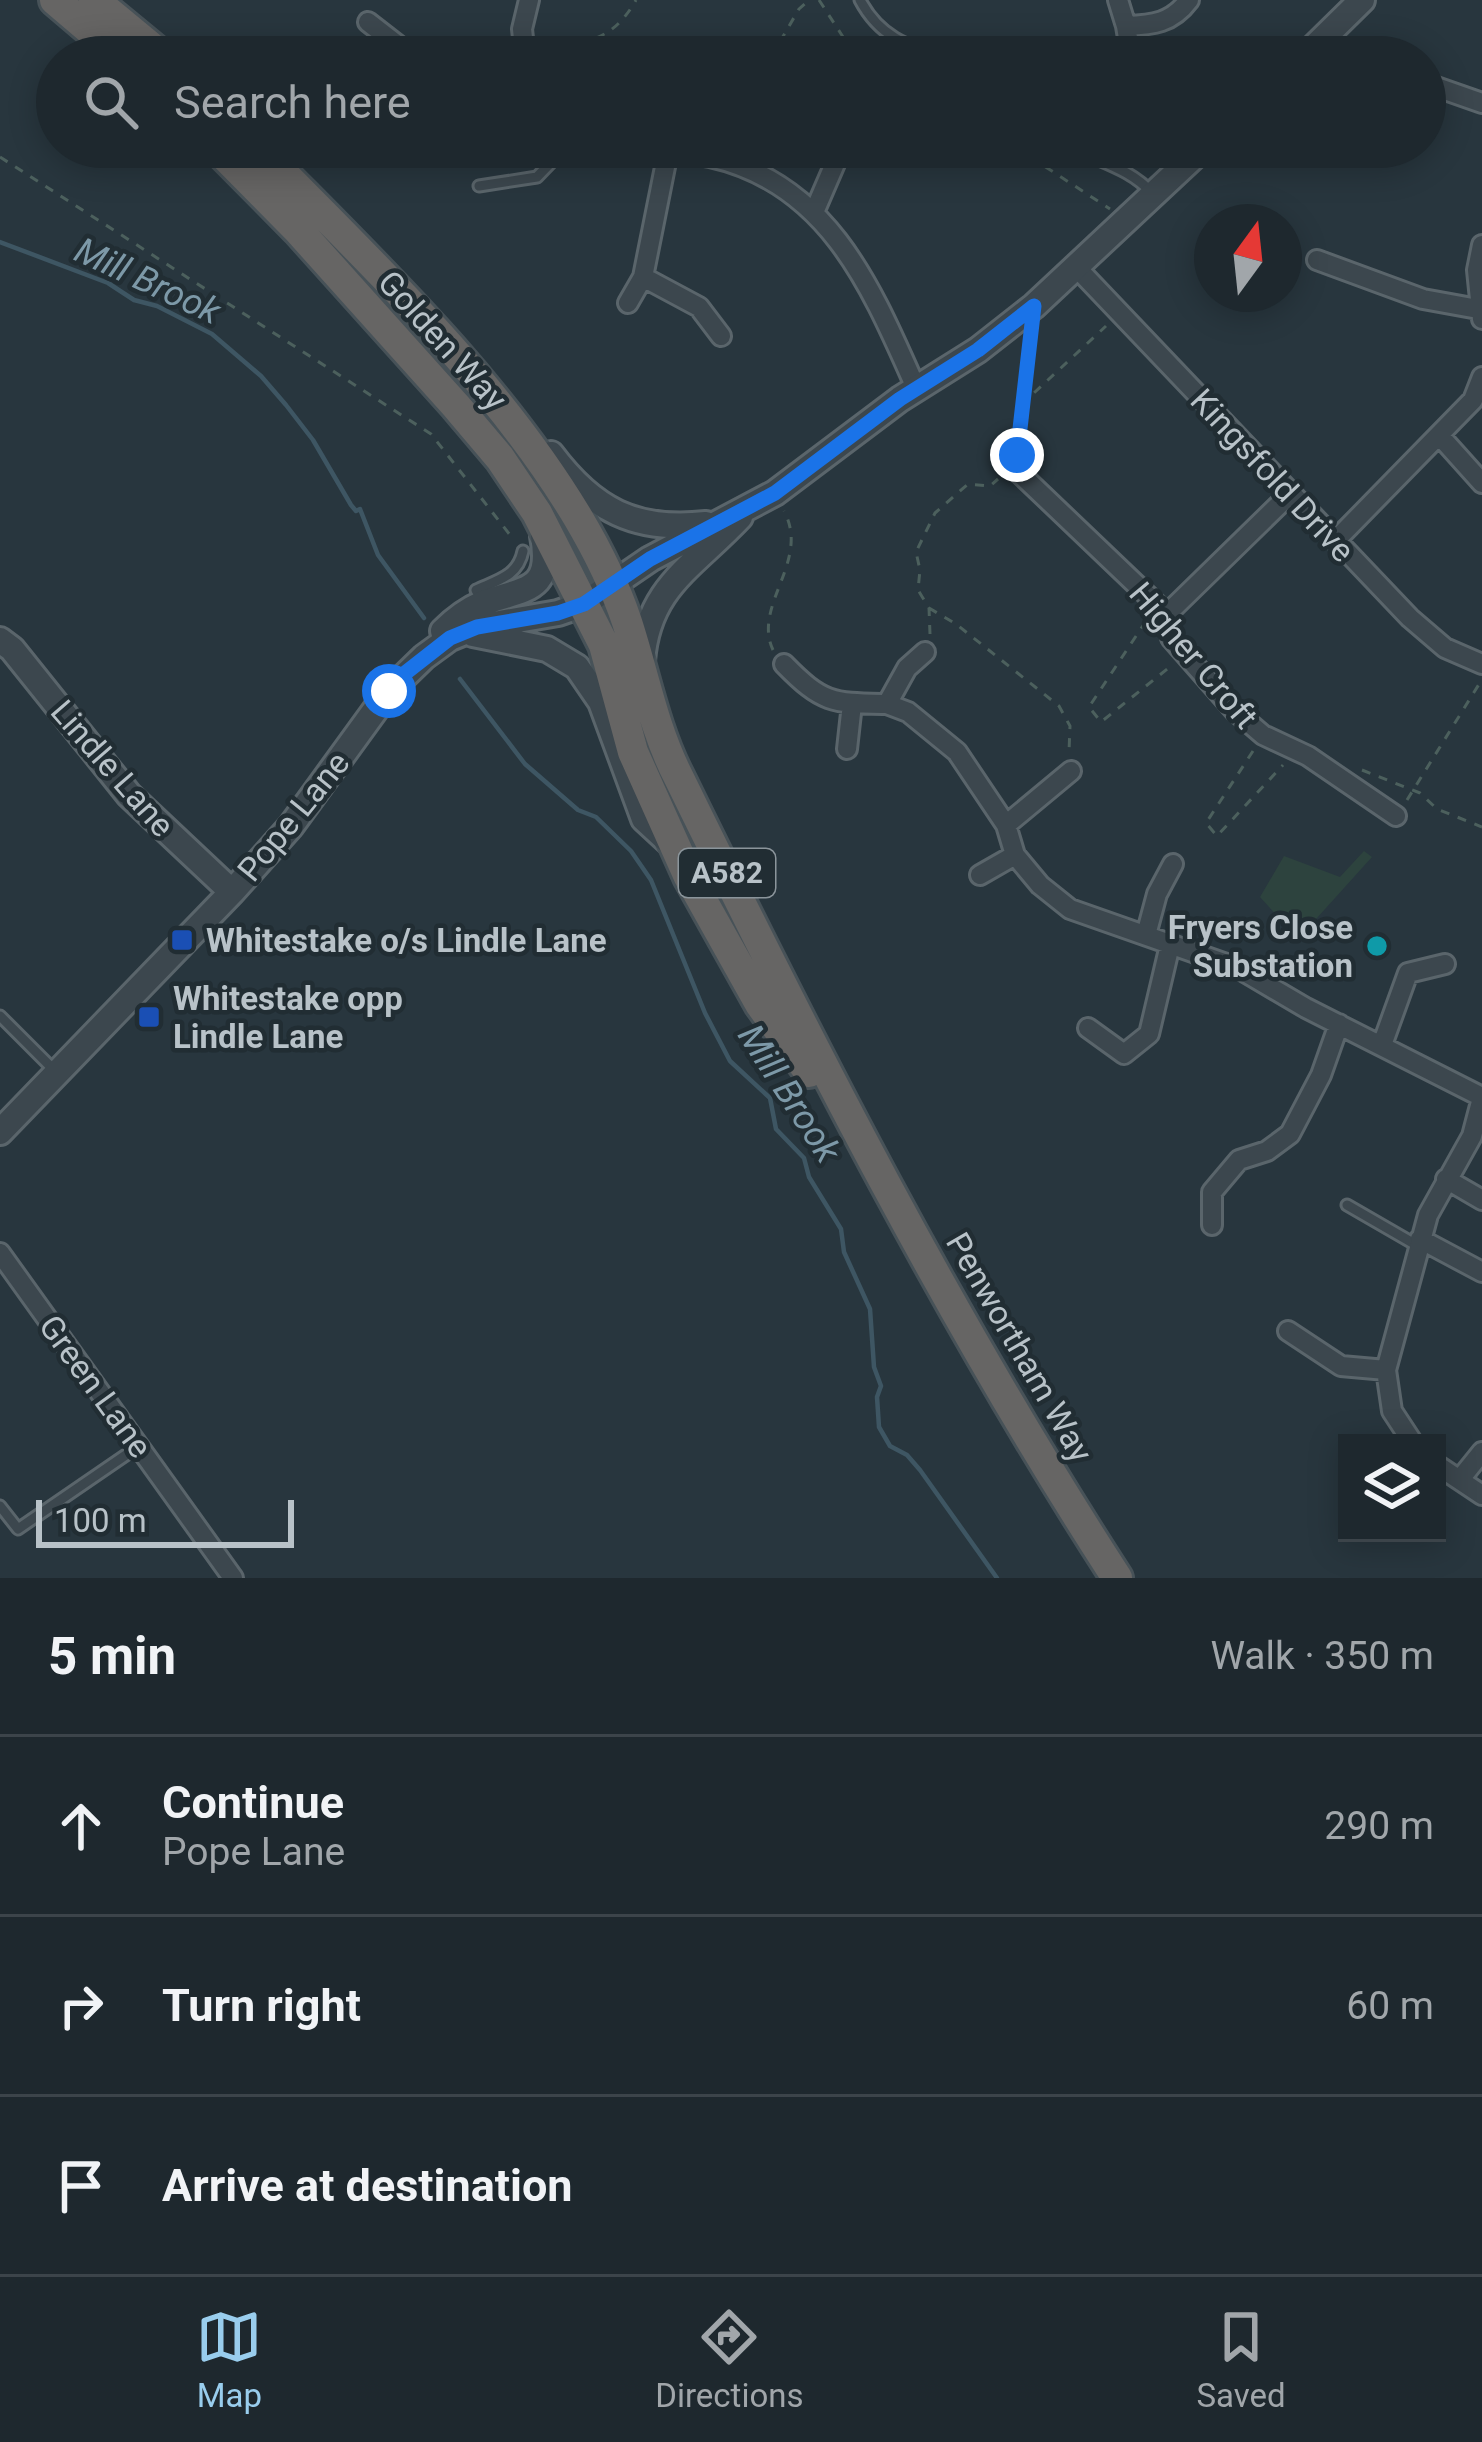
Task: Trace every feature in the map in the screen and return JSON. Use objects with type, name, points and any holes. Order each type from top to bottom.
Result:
[{"type":"highway","points":[[56,0],[98,36]]},
{"type":"highway","points":[[94,0],[138,36]]},
{"type":"highway","name":"Golden Way","points":[[237,168],[298,230],[500,458],[537,513],[584,604]]},
{"type":"highway","name":"Golden Way","points":[[277,168],[525,436],[576,515],[613,586]]},
{"type":"highway","name":"Penwortham Way","points":[[613,586],[640,678],[676,773],[866,1150],[962,1322],[1118,1578]]},
{"type":"highway","name":"Penwortham Way","points":[[584,604],[604,645],[633,752],[676,848],[760,1004],[866,1150]]},
{"type":"street","points":[[525,36],[529,0]]},
{"type":"street","points":[[1118,0],[1128,36]]},
{"type":"street","points":[[1126,26],[1156,25],[1180,12],[1189,0]]},
{"type":"street","points":[[1325,36],[1361,0]]},
{"type":"street","points":[[368,22],[386,36]]},
{"type":"street","points":[[1446,91],[1482,104]]},
{"type":"street","points":[[628,303],[643,277],[665,168]]},
{"type":"street","points":[[741,168],[815,210],[848,251],[916,388]]},
{"type":"street","points":[[815,210],[833,168]]},
{"type":"street","name":"Pope Lane","points":[[0,1132],[291,826],[389,691],[424,657],[462,632],[584,604],[650,559],[775,493],[1034,306],[1181,168]]},
{"type":"street","points":[[1317,260],[1423,299],[1480,314],[1477,270],[1482,245]]},
{"type":"street","name":"Kingsfold Drive","points":[[1077,268],[1410,618],[1445,648],[1482,664]]},
{"type":"street","points":[[643,277],[699,307],[721,336]]},
{"type":"street","points":[[429,328],[463,350],[489,376],[589,499],[615,513],[676,528],[715,523]]},
{"type":"street","points":[[1335,541],[1472,400],[1482,377]]},
{"type":"street","points":[[1439,435],[1482,483]]},
{"type":"street","name":"Higher Croft","points":[[1012,466],[1162,609],[1171,638],[1235,711],[1263,735],[1396,816]]},
{"type":"street","points":[[1162,609],[1290,494]]},
{"type":"street","points":[[640,678],[644,636],[664,589],[689,570],[749,507]]},
{"type":"street","points":[[424,657],[450,624],[483,604],[532,588],[542,576],[547,558],[537,513]]},
{"type":"street","points":[[462,632],[547,649],[577,667],[601,702],[644,819],[676,848]]},
{"type":"street","name":"Lindle Lane","points":[[0,640],[129,795],[232,892]]},
{"type":"street","points":[[887,704],[908,668],[925,652]]},
{"type":"street","points":[[784,664],[812,693],[852,704],[887,704],[919,719],[957,752],[983,784],[1006,825],[1015,855],[1040,885],[1070,909],[1238,968],[1482,1097],[1472,1136],[1446,1179],[1419,1243],[1386,1370],[1392,1411],[1407,1434]]},
{"type":"street","points":[[847,748],[852,704]]},
{"type":"street","points":[[1006,825],[1071,772]]},
{"type":"street","points":[[980,875],[1015,855]]},
{"type":"street","points":[[1145,935],[1157,894],[1173,864]]},
{"type":"street","points":[[1088,1028],[1124,1054],[1149,1034],[1171,945]]},
{"type":"street","points":[[1390,959],[1408,973]]},
{"type":"street","points":[[1408,973],[1445,964]]},
{"type":"street","points":[[1382,1045],[1408,973]]},
{"type":"street","points":[[1212,1225],[1212,1192],[1239,1160],[1267,1151],[1290,1134],[1316,1088],[1339,1024]]},
{"type":"street","points":[[1446,1179],[1482,1200]]},
{"type":"street","points":[[1419,1243],[1482,1272]]},
{"type":"street","name":"Green Lane","points":[[0,1253],[233,1578]]},
{"type":"street","points":[[1288,1331],[1341,1366],[1386,1370]]},
{"type":"street","points":[[1461,1478],[1482,1452]]},
{"type":"street","points":[[1446,1470],[1482,1495]]},
{"type":"lane","points":[[860,0],[872,23],[889,36]]},
{"type":"lane","points":[[479,186],[536,177],[545,168]]},
{"type":"lane","points":[[1120,168],[1153,194]]},
{"type":"lane","points":[[483,604],[476,590],[510,574],[520,565],[523,551]]},
{"type":"lane","points":[[0,1016],[58,1075]]},
{"type":"lane","points":[[1347,1205],[1419,1243]]},
{"type":"lane","points":[[0,1506],[18,1528],[139,1446]]},
{"type":"path","points":[[608,36],[636,0]]},
{"type":"path","points":[[783,36],[809,0]]},
{"type":"path","points":[[819,0],[842,36]]},
{"type":"path","points":[[0,157],[431,434],[523,551]]},
{"type":"path","points":[[1047,168],[1127,220]]},
{"type":"path","points":[[925,652],[931,632],[929,608],[918,590],[916,552],[935,513],[968,484],[990,486],[1012,466],[1034,306]]},
{"type":"path","points":[[1020,406],[1120,312]]},
{"type":"path","points":[[775,493],[792,525],[790,554],[769,616],[768,638],[784,664]]},
{"type":"path","points":[[929,608],[1059,706],[1070,726],[1071,772]]},
{"type":"path","points":[[1162,609],[1089,707],[1101,722],[1185,654]]},
{"type":"path","points":[[1396,816],[1482,679]]},
{"type":"path","points":[[1263,735],[1205,823],[1217,836],[1296,751]]},
{"type":"path","points":[[1347,782],[1359,769],[1413,790],[1437,809],[1482,827]]},
{"type":"green space","points":[[1364,851],[1372,857],[1298,939],[1260,897],[1284,856],[1340,877]]},
{"type":"waterway","name":"Mill Brook","points":[[0,242],[108,283],[134,300],[157,306],[212,334],[261,376],[313,440],[351,505],[360,509],[378,555],[424,618]]},
{"type":"waterway","name":"Mill Brook","points":[[460,679],[525,764],[578,810],[596,817],[631,851],[651,880],[705,1013],[730,1061],[770,1098],[776,1129],[804,1158],[809,1177],[841,1229],[844,1252],[870,1309],[874,1367],[881,1386],[879,1427],[890,1446],[920,1470],[997,1578]]},
{"type":"place","name":"Whitestake o/s Lindle Lane","points":[[182,940]]},
{"type":"place","name":"Fryers Close Substation","points":[[1377,946]]},
{"type":"place","name":"Whitestake opp Lindle Lane","points":[[149,1017]]},
{"type":"route","points":[[389,691],[450,638],[477,627],[584,604],[650,559],[775,493],[1034,306],[1017,455]]}]
